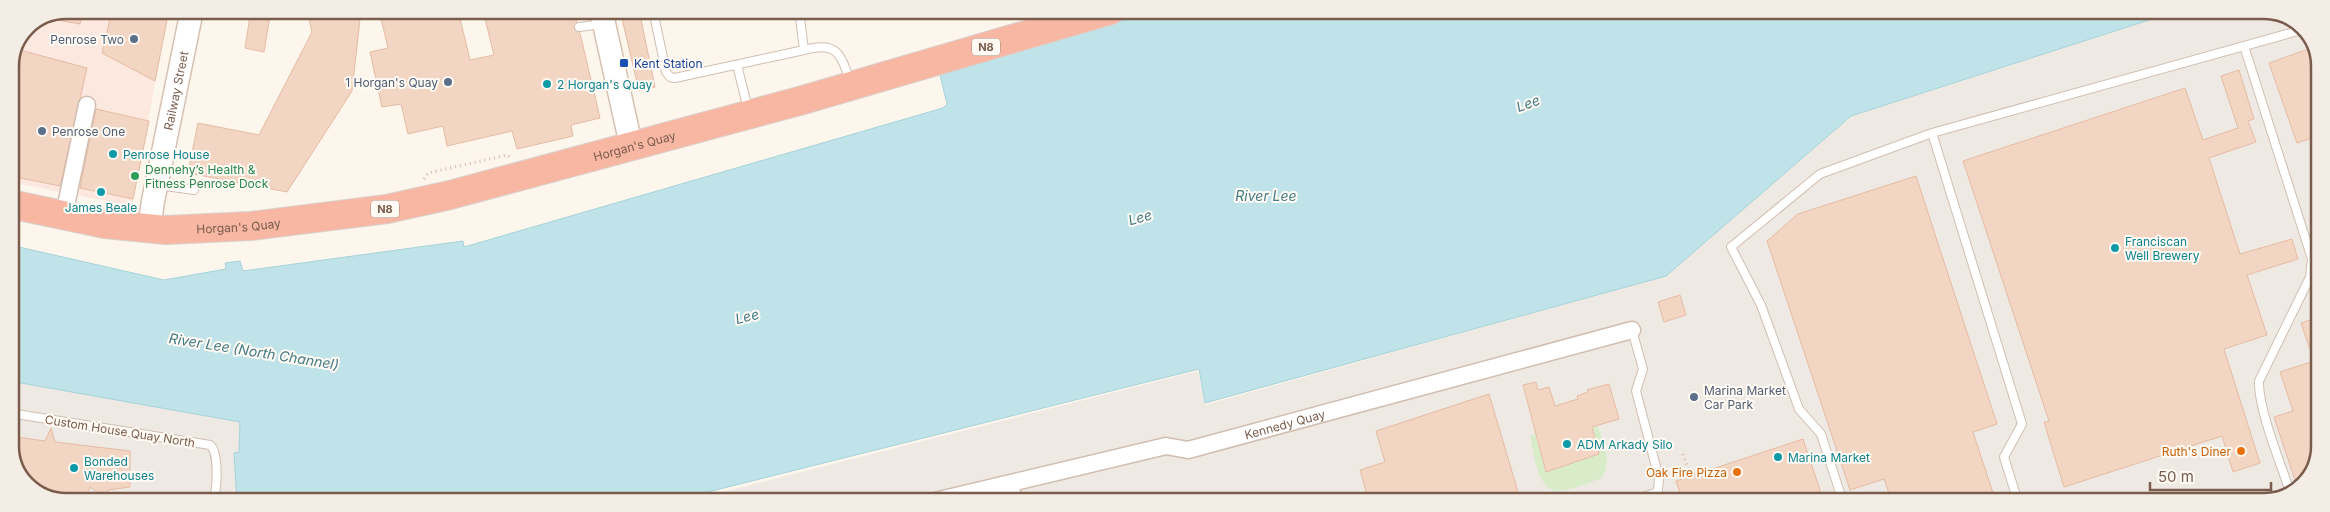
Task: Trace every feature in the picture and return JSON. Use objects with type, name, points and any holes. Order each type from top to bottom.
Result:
[{"type":"highway","name":"Horgan's Quay","points":[[149,230],[251,226],[387,209],[450,195],[851,86],[1080,19]]},
{"type":"highway","name":"N8","points":[[19,206],[149,230]]},
{"type":"street","name":"Railway Street","points":[[149,230],[156,185],[190,19]]},
{"type":"street","points":[[602,19],[631,145]]},
{"type":"street","points":[[64,215],[87,105]]},
{"type":"street","name":"Kennedy Quay","points":[[970,493],[1166,446],[1188,450],[1632,330]]},
{"type":"street","points":[[1010,484],[1012,493]]},
{"type":"lane","points":[[579,28],[598,19]]},
{"type":"lane","points":[[655,19],[666,72],[670,77],[737,65],[820,46],[834,50],[840,57],[851,86]]},
{"type":"lane","points":[[800,19],[804,50]]},
{"type":"lane","points":[[1840,493],[1821,434],[1799,408],[1761,305],[1730,247],[1820,174],[1932,133],[2296,32]]},
{"type":"lane","points":[[2244,46],[2311,256]]},
{"type":"lane","points":[[737,65],[749,114]]},
{"type":"lane","points":[[1932,133],[2022,424],[2004,457],[2015,493]]},
{"type":"lane","points":[[156,185],[194,190]]},
{"type":"lane","points":[[2288,486],[2259,391],[2259,382],[2310,277],[2311,268]]},
{"type":"lane","points":[[1632,330],[1643,369],[1636,391],[1659,478],[1658,490],[1655,493]]},
{"type":"lane","name":"Custom House Quay North","points":[[19,414],[210,445],[216,455],[214,493]]},
{"type":"path","points":[[423,181],[428,173],[507,155],[514,158]]},
{"type":"path","points":[[1684,454],[1690,475]]},
{"type":"shaded area","points":[[66,19],[167,19],[132,206],[19,184],[20,57],[22,48],[27,40],[48,22]]},
{"type":"shaded area","points":[[2152,19],[2264,19],[2279,21],[2288,25],[2299,35],[2308,48],[2311,63],[2311,446],[2308,464],[2303,472],[2293,483],[2279,491],[2270,493],[1835,493],[1826,467],[1834,493],[718,493],[1198,371],[1205,405],[1665,276],[1851,116]]},
{"type":"shaded area","points":[[19,383],[240,422],[239,453],[234,453],[236,493],[66,493],[51,491],[35,481],[22,464],[19,449]]},
{"type":"green space","points":[[1597,425],[1607,459],[1602,478],[1567,490],[1557,491],[1550,489],[1540,477],[1530,436],[1535,434],[1546,472],[1599,454],[1591,427]]},
{"type":"water","name":"River Lee","points":[[1129,19],[2152,19],[1851,116],[1666,276],[1205,403],[1199,369],[704,493],[236,493],[234,453],[239,452],[240,422],[19,383],[19,247],[164,280],[226,269],[225,263],[240,261],[243,271],[463,241],[464,247],[943,108],[947,104],[940,75]]},
{"type":"building","points":[[81,19],[80,24],[58,20]]},
{"type":"building","name":"Penrose Two","points":[[110,19],[167,19],[155,81],[102,53]]},
{"type":"building","points":[[250,19],[270,19],[264,52],[245,48]]},
{"type":"building","points":[[309,19],[360,19],[352,91],[287,192],[188,173],[198,123],[259,135],[312,32]]},
{"type":"building","points":[[381,19],[460,19],[470,60],[494,55],[485,19],[576,19],[574,28],[580,33],[600,118],[571,125],[573,136],[517,149],[512,131],[447,146],[443,126],[408,134],[401,104],[382,107],[370,52],[388,48]]},
{"type":"building","points":[[622,19],[641,19],[655,87],[639,91]]},
{"type":"building","points":[[2308,49],[2311,63],[2311,139],[2297,143],[2269,63]]},
{"type":"building","name":"Penrose One","points":[[21,50],[87,68],[60,186],[19,178]]},
{"type":"building","name":"Franciscan Well Brewery","points":[[2239,70],[2254,119],[2248,121],[2256,142],[2209,158],[2240,254],[2292,239],[2298,259],[2247,275],[2267,335],[2224,349],[2260,463],[2233,472],[2222,436],[2064,487],[2044,422],[2049,421],[1963,161],[2185,88],[2203,140],[2238,128],[2221,76]]},
{"type":"building","name":"Penrose House","points":[[96,109],[149,121],[133,199],[80,188]]},
{"type":"building","points":[[1916,176],[1997,424],[1973,432],[1993,493],[1889,493],[1884,479],[1850,490],[1767,241],[1798,214]]},
{"type":"building","points":[[1680,295],[1686,315],[1664,322],[1658,302]]},
{"type":"building","points":[[2311,320],[2311,352],[2301,323]]},
{"type":"building","points":[[2311,362],[2310,455],[2308,464],[2295,481],[2274,417],[2293,411],[2280,372]]},
{"type":"building","points":[[1536,382],[1538,390],[1549,387],[1555,406],[1578,399],[1577,396],[1588,392],[1587,390],[1609,384],[1619,419],[1592,427],[1599,454],[1546,472],[1523,385]]},
{"type":"building","points":[[1489,394],[1518,493],[1366,493],[1360,470],[1385,462],[1376,431]]},
{"type":"building","name":"Bonded Warehouses","points":[[51,428],[55,442],[130,451],[130,487],[108,490],[106,493],[98,493],[90,487],[87,493],[66,493],[51,491],[42,487],[31,477],[22,464],[19,437],[45,441]]},
{"type":"building","name":"Marina Market","points":[[1803,439],[1821,493],[1680,493],[1676,481]]},
{"type":"place","name":"Penrose Two","points":[[134,39]]},
{"type":"place","name":"Kent Station","points":[[624,63]]},
{"type":"place","name":"1 Horgan's Quay","points":[[448,82]]},
{"type":"place","name":"2 Horgan's Quay","points":[[547,84]]},
{"type":"place","name":"Penrose One","points":[[42,131]]},
{"type":"place","name":"Penrose House","points":[[113,154]]},
{"type":"place","name":"Dennehy’s Health & Fitness Penrose Dock","points":[[135,176]]},
{"type":"place","name":"James Beale","points":[[101,192]]},
{"type":"place","name":"Franciscan Well Brewery","points":[[2115,248]]},
{"type":"place","name":"Marina Market Car Park","points":[[1694,397]]},
{"type":"place","name":"ADM Arkady Silo","points":[[1567,444]]},
{"type":"place","name":"Ruth's Diner","points":[[2241,451]]},
{"type":"place","name":"Marina Market","points":[[1778,457]]},
{"type":"place","name":"Bonded Warehouses","points":[[74,468]]},
{"type":"place","name":"Oak Fire Pizza","points":[[1737,472]]},
{"type":"water label","name":"Lee","points":[[1528,103]]},
{"type":"water label","name":"Lee","points":[[1140,217]]},
{"type":"water label","name":"Lee","points":[[747,316]]},
{"type":"water label","name":"River Lee (North Channel)","points":[[254,351]]}]
